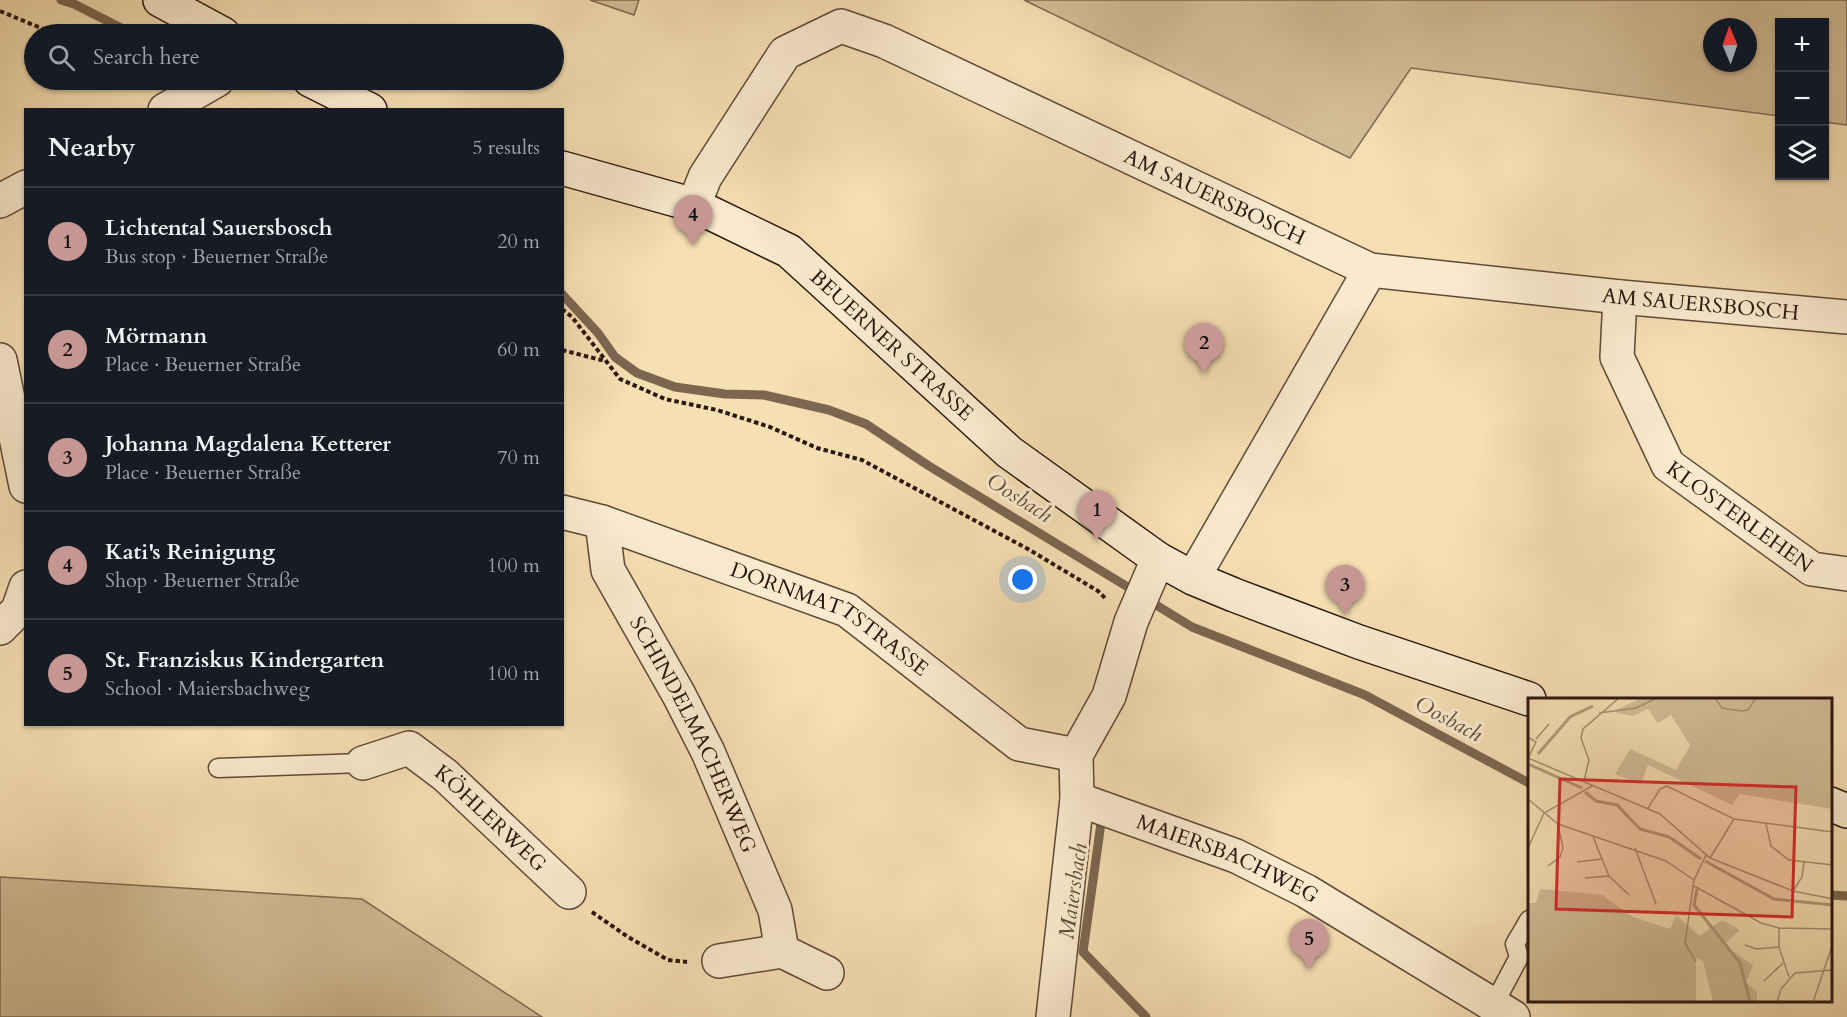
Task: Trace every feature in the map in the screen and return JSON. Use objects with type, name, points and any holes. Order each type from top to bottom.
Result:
[{"type":"street","points":[[177,4],[208,24]]},
{"type":"street","name":"AM SAUERSBOSCH","points":[[694,205],[705,177],[785,53],[841,26],[884,41],[1370,270],[1620,297],[1847,317]]},
{"type":"street","points":[[172,105],[199,90]]},
{"type":"street","points":[[330,90],[366,108]]},
{"type":"street","name":"BEUERNER STRASSE","points":[[564,169],[694,205],[789,251],[1009,452],[1153,572],[1193,578],[1359,642],[1528,699]]},
{"type":"street","points":[[0,201],[24,188]]},
{"type":"street","points":[[1193,578],[1370,270]]},
{"type":"street","name":"KLOSTERLEHEN","points":[[1620,297],[1617,357],[1668,465],[1812,569],[1847,574]]},
{"type":"street","points":[[0,351],[24,359]]},
{"type":"street","points":[[0,360],[24,476]]},
{"type":"street","name":"DORNMATTSTRASSE","points":[[564,512],[602,522],[847,610],[1019,744],[1076,755]]},
{"type":"street","name":"SCHINDELMACHERWEG","points":[[602,522],[608,570],[679,695],[708,752],[775,910],[782,951]]},
{"type":"street","points":[[1053,1017],[1077,799],[1076,755],[1109,696],[1132,619],[1153,572]]},
{"type":"street","points":[[0,628],[18,610],[24,593]]},
{"type":"street","name":"KÖHLERWEG","points":[[363,763],[404,736],[569,892]]},
{"type":"street","name":"MAIERSBACHWEG","points":[[1077,799],[1236,856],[1306,891],[1503,1012]]},
{"type":"street","points":[[1832,805],[1847,811]]},
{"type":"street","points":[[719,961],[782,951],[827,973]]},
{"type":"lane","points":[[218,768],[363,763]]},
{"type":"lane","name":"MAIERSBACHWEG","points":[[1503,1012],[1520,957],[1515,944],[1528,922]]},
{"type":"path","points":[[0,11],[32,24]]},
{"type":"path","points":[[564,311],[572,317],[620,379],[665,399],[717,410],[770,427],[818,448],[862,460],[1038,555],[1098,591],[1132,619]]},
{"type":"path","points":[[564,350],[606,361]]},
{"type":"path","points":[[569,892],[597,917],[668,960],[694,963],[719,961]]},
{"type":"shaded area","points":[[590,0],[639,0],[634,15]]},
{"type":"shaded area","points":[[1024,0],[1847,0],[1847,125],[1829,123],[1829,18],[1775,18],[1775,115],[1411,68],[1350,158]]},
{"type":"shaded area","points":[[0,877],[362,899],[542,1017],[0,1017]]},
{"type":"waterway","name":"Oosbach","points":[[61,0],[113,24]]},
{"type":"waterway","name":"Oosbach","points":[[564,296],[598,333],[615,357],[637,373],[675,387],[725,394],[764,395],[829,410],[866,424],[929,466],[1136,592]]},
{"type":"waterway","name":"Oosbach","points":[[1148,600],[1192,627],[1365,695],[1528,782]]},
{"type":"waterway","name":"Maiersbach","points":[[1102,816],[1083,952],[1146,1017]]},
{"type":"waterway","name":"Oosbach","points":[[1832,895],[1847,896]]},
{"type":"place","name":"Kati's Reinigung","points":[[693,245]]},
{"type":"place","name":"Mörmann","points":[[1204,373]]},
{"type":"place","name":"Lichtental Sauersbosch","points":[[1097,540]]},
{"type":"place","name":"Johanna Magdalena Ketterer","points":[[1345,615]]},
{"type":"place","name":"St. Franziskus Kindergarten","points":[[1309,969]]}]
